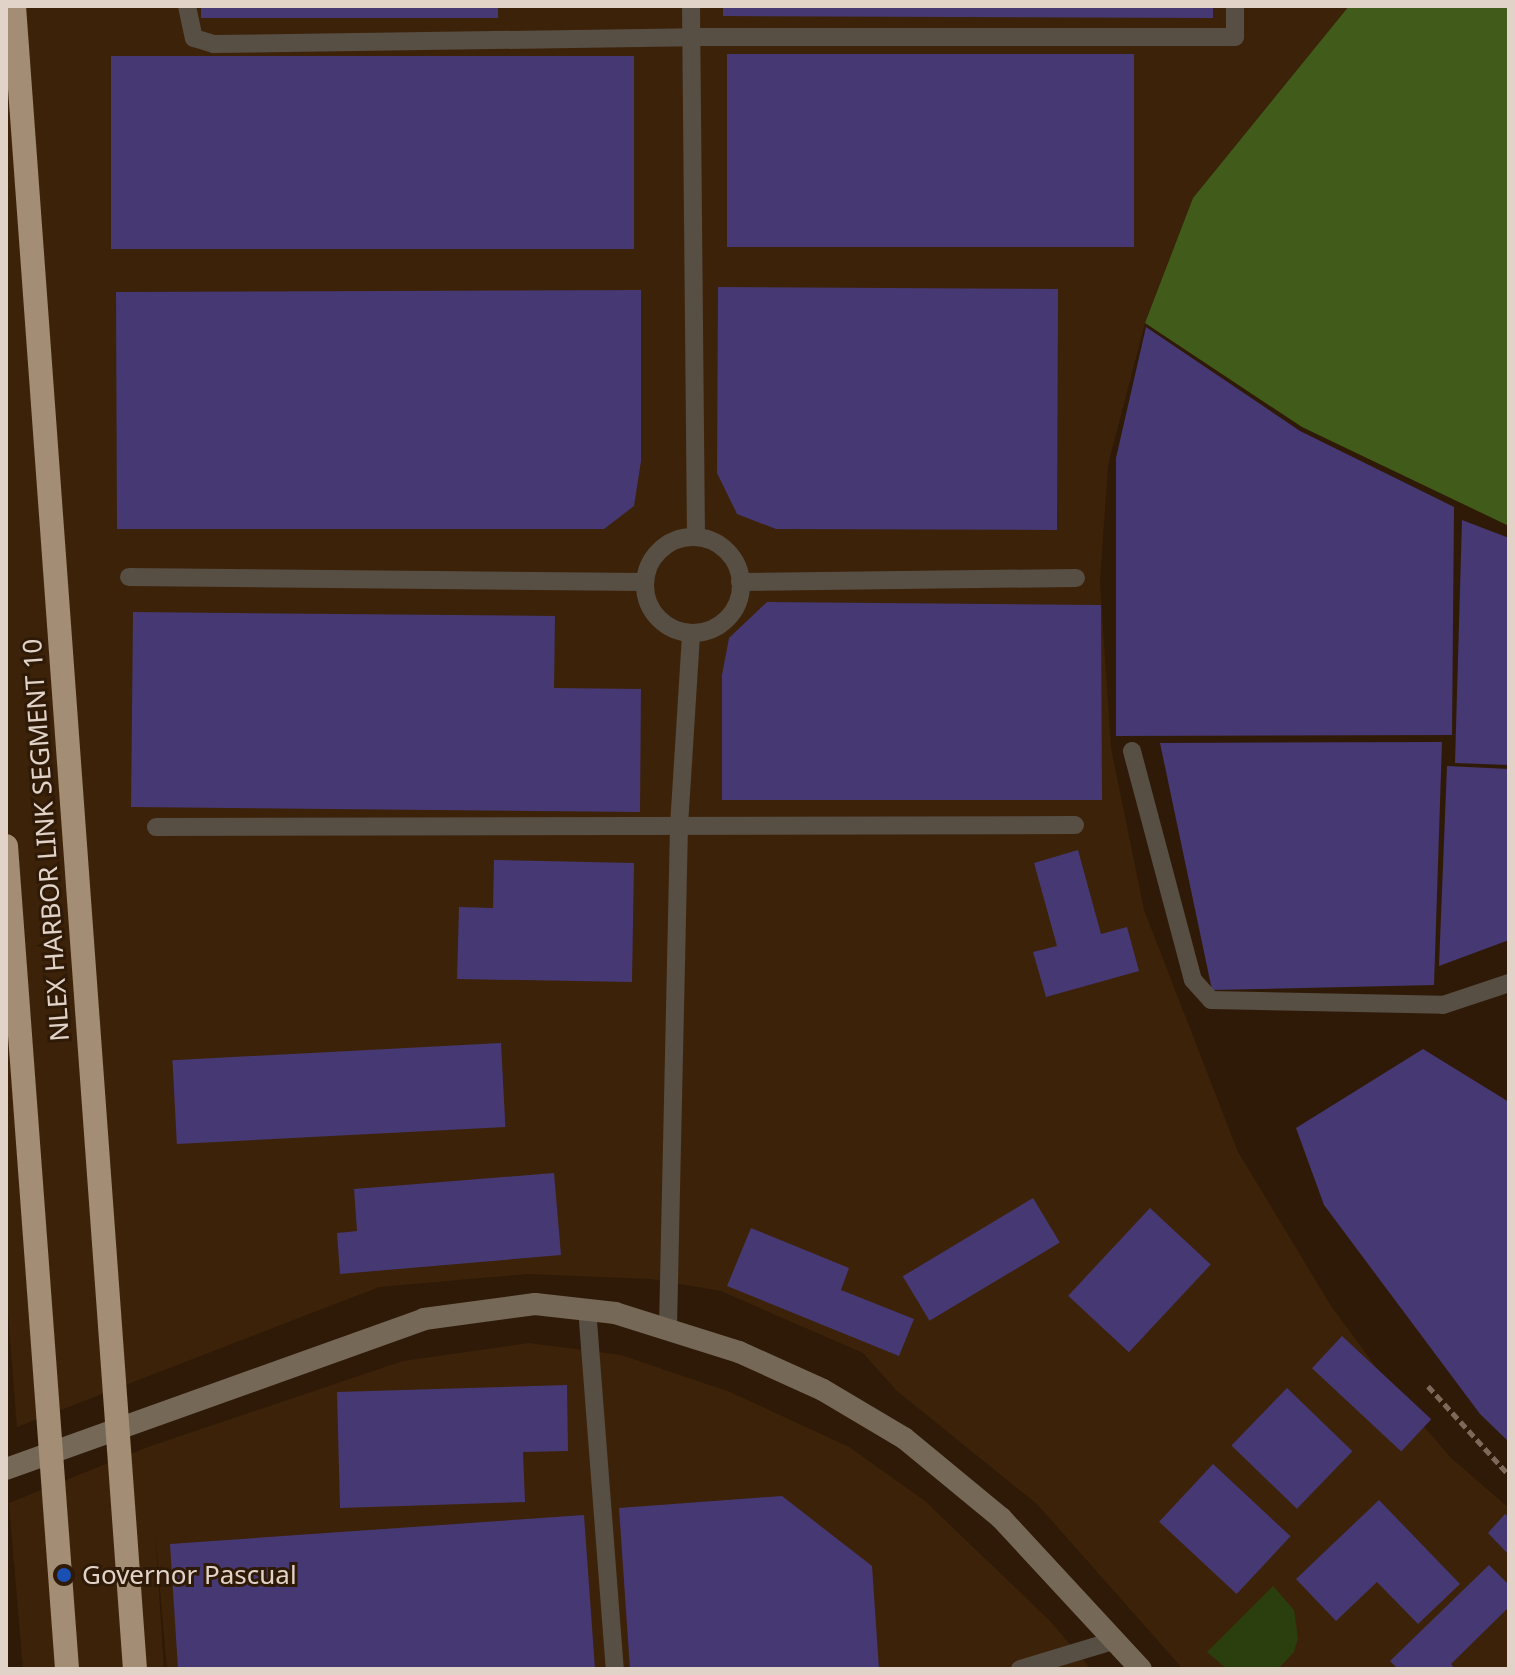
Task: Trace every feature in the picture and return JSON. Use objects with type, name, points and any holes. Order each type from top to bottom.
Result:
[{"type":"highway","name":"NLEX HARBOR LINK SEGMENT 10","points":[[14,6],[135,1669]]},
{"type":"highway","name":"NLEX HARBOR LINK SEGMENT 10","points":[[6,846],[67,1669]]},
{"type":"main road","points":[[6,1469],[424,1319],[502,1305],[587,1308],[668,1327],[823,1390],[904,1438],[1001,1518],[1141,1669]]},
{"type":"lane","points":[[187,6],[194,38],[214,44],[691,37],[1235,37],[1235,6]]},
{"type":"lane","points":[[691,6],[696,537]]},
{"type":"lane","points":[[696,537],[731,555],[740,582],[733,613],[716,628],[691,634],[671,628],[653,612],[645,582],[659,551],[696,537]]},
{"type":"lane","points":[[129,577],[645,582]]},
{"type":"lane","points":[[740,582],[1076,578]]},
{"type":"lane","points":[[668,1327],[679,826],[691,634]]},
{"type":"lane","points":[[1132,751],[1193,980],[1211,1000],[1443,1005],[1509,983]]},
{"type":"lane","points":[[156,827],[1075,825]]},
{"type":"lane","points":[[587,1308],[615,1669]]},
{"type":"lane","points":[[1020,1669],[1116,1640]]},
{"type":"path","points":[[1428,1386],[1509,1475]]},
{"type":"shaded area","points":[[6,6],[1349,6],[1193,198],[1145,323],[1108,465],[1100,582],[1111,748],[1144,910],[1238,1152],[1331,1306],[1392,1389],[1451,1458],[1509,1508],[1509,1669],[1183,1669],[1037,1504],[897,1391],[863,1353],[721,1291],[650,1279],[528,1274],[379,1287],[17,1427],[6,1287]]},
{"type":"shaded area","points":[[529,1343],[621,1355],[730,1392],[849,1447],[925,1501],[1050,1621],[1091,1669],[167,1669],[155,1532],[164,1669],[23,1669],[9,1503],[148,1447],[403,1361]]},
{"type":"green space","points":[[1349,6],[1509,6],[1509,526],[1302,427],[1145,323],[1193,198]]},
{"type":"green space","points":[[1273,1586],[1294,1610],[1298,1638],[1294,1652],[1278,1669],[1227,1669],[1207,1652]]},
{"type":"building","points":[[201,6],[498,6],[498,18],[201,18]]},
{"type":"building","points":[[723,6],[1213,6],[1213,18],[723,16]]},
{"type":"building","points":[[727,54],[1134,54],[1134,247],[727,247]]},
{"type":"building","points":[[111,56],[634,56],[634,249],[111,249]]},
{"type":"building","points":[[718,287],[1058,289],[1057,530],[776,529],[737,514],[717,473]]},
{"type":"building","points":[[641,290],[641,461],[634,506],[604,529],[117,529],[116,292]]},
{"type":"building","points":[[1146,327],[1300,431],[1454,507],[1452,735],[1116,736],[1116,458]]},
{"type":"building","points":[[1462,520],[1509,538],[1509,765],[1455,763]]},
{"type":"building","points":[[767,602],[1101,605],[1102,800],[722,800],[722,675],[729,638]]},
{"type":"building","points":[[133,612],[555,616],[554,688],[641,689],[640,812],[131,807]]},
{"type":"building","points":[[1442,742],[1434,985],[1212,990],[1160,743]]},
{"type":"building","points":[[1447,766],[1509,769],[1509,940],[1439,966]]},
{"type":"building","points":[[1078,850],[1101,934],[1127,927],[1139,971],[1046,997],[1033,952],[1057,946],[1034,863]]},
{"type":"building","points":[[494,860],[634,863],[632,982],[457,979],[459,907],[493,908]]},
{"type":"building","points":[[501,1043],[505,1127],[177,1144],[172,1060]]},
{"type":"building","points":[[1423,1049],[1509,1102],[1509,1442],[1480,1414],[1324,1205],[1296,1128]]},
{"type":"building","points":[[554,1173],[561,1255],[340,1274],[337,1233],[357,1231],[354,1189]]},
{"type":"building","points":[[1033,1198],[1060,1243],[929,1321],[903,1276]]},
{"type":"building","points":[[1150,1208],[1211,1265],[1129,1352],[1068,1296]]},
{"type":"building","points":[[751,1228],[849,1268],[841,1290],[914,1319],[899,1356],[727,1286]]},
{"type":"building","points":[[1342,1336],[1431,1419],[1401,1451],[1312,1368]]},
{"type":"building","points":[[567,1385],[568,1451],[523,1452],[525,1502],[340,1508],[337,1392]]},
{"type":"building","points":[[1287,1388],[1352,1451],[1297,1509],[1231,1446]]},
{"type":"building","points":[[1213,1464],[1291,1536],[1237,1594],[1159,1522]]},
{"type":"building","points":[[782,1496],[872,1566],[879,1669],[630,1669],[619,1508]]},
{"type":"building","points":[[1379,1500],[1460,1584],[1418,1624],[1377,1582],[1336,1621],[1296,1579]]},
{"type":"building","points":[[1505,1514],[1509,1517],[1509,1555],[1488,1533]]},
{"type":"building","points":[[584,1515],[595,1669],[178,1669],[170,1544]]},
{"type":"building","points":[[1489,1565],[1509,1585],[1509,1607],[1451,1664],[1455,1669],[1398,1669],[1390,1661]]},
{"type":"railway","points":[[64,1575],[72,1669]]},
{"type":"place","name":"Governor Pascual","points":[[64,1575]]}]
